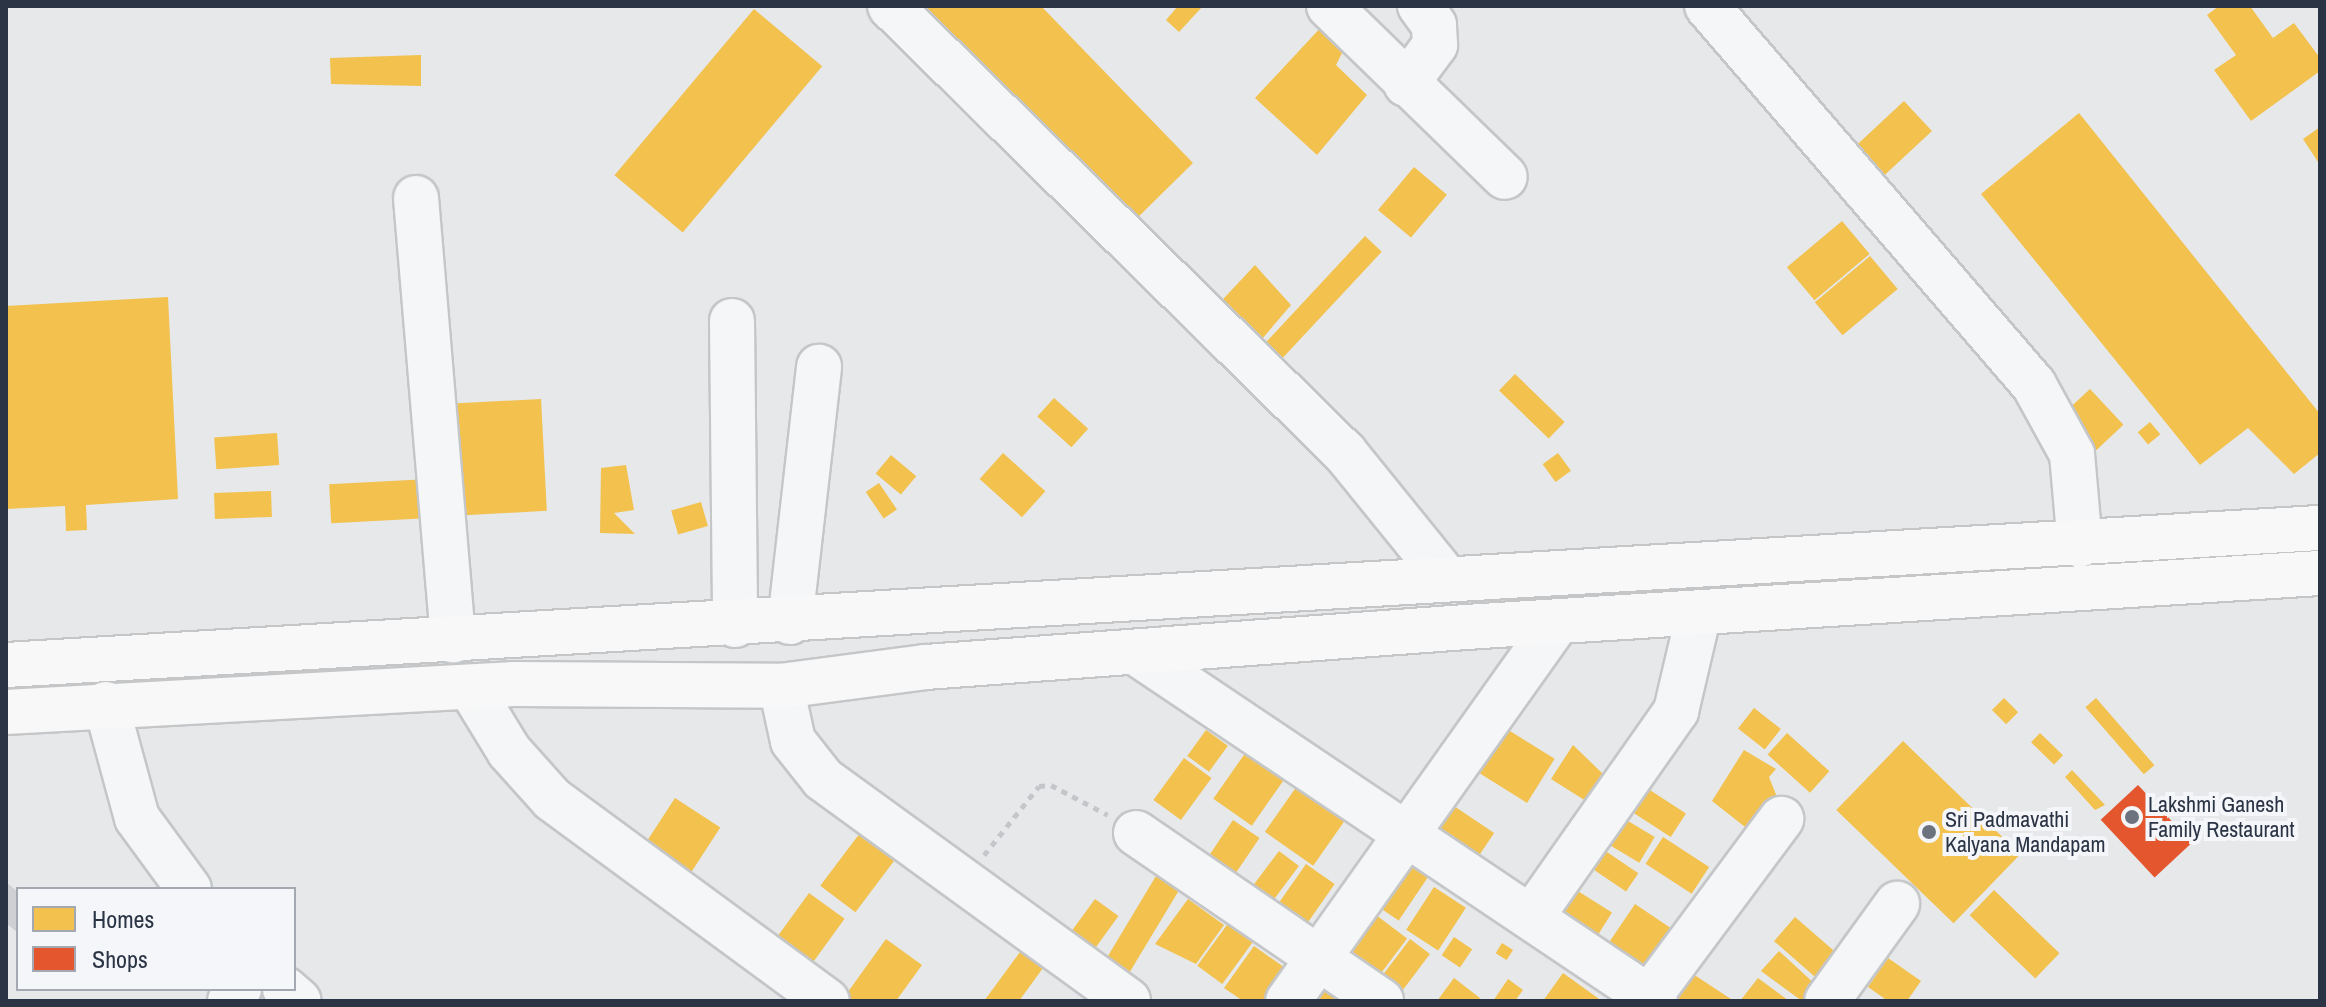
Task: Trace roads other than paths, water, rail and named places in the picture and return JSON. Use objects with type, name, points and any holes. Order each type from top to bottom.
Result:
[{"type":"highway","points":[[6,665],[790,622],[1447,579],[2080,545],[2320,528]]},
{"type":"highway","points":[[6,712],[106,704],[470,687],[781,686],[1135,652],[2320,573]]},
{"type":"street","points":[[890,6],[1345,453],[1447,579]]},
{"type":"street","points":[[1329,6],[1505,177]]},
{"type":"street","points":[[1406,84],[1435,45],[1434,25],[1420,6]]},
{"type":"street","points":[[1707,6],[2034,385],[2072,454],[2080,545]]},
{"type":"street","points":[[416,198],[453,640]]},
{"type":"street","points":[[732,321],[735,625]]},
{"type":"street","points":[[790,622],[819,367]]},
{"type":"street","points":[[1532,916],[1676,711],[1699,613]]},
{"type":"street","points":[[1288,1001],[1556,624]]},
{"type":"street","points":[[1135,652],[1264,743],[1409,830],[1652,999],[1781,819]]},
{"type":"street","points":[[781,686],[793,741],[806,762],[1128,1001]]},
{"type":"street","points":[[470,687],[509,751],[552,799],[827,1001]]},
{"type":"street","points":[[106,704],[147,840],[187,887]]},
{"type":"street","points":[[1136,833],[1381,1001]]},
{"type":"street","points":[[1827,1001],[1897,904]]},
{"type":"place","name":"Lakshmi Ganesh Family Restaurant","points":[[2132,817]]},
{"type":"place","name":"Sri Padmavathi Kalyana Mandapam","points":[[1929,832]]}]
